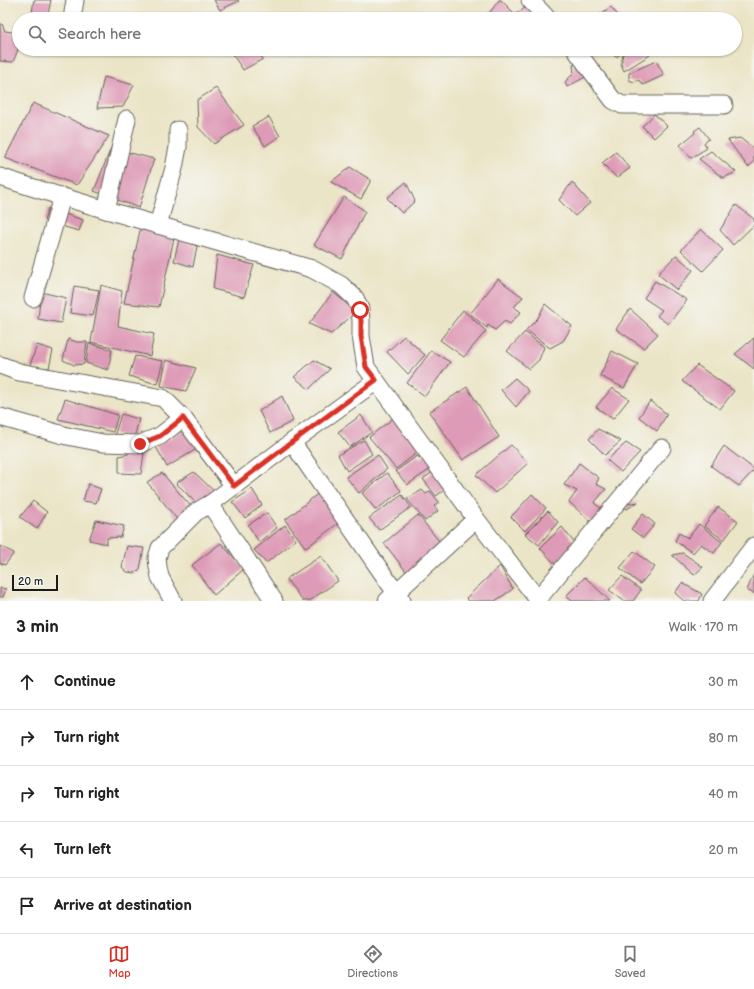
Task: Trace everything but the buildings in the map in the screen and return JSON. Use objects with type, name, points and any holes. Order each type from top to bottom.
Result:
[{"type":"street","points":[[73,12],[75,0]]},
{"type":"street","points":[[530,0],[541,12]]},
{"type":"street","points":[[580,56],[613,100],[622,105],[724,105]]},
{"type":"street","points":[[106,210],[127,119]]},
{"type":"street","points":[[158,226],[174,168],[178,147],[178,130]]},
{"type":"street","points":[[0,177],[158,226],[312,269],[341,285],[355,298],[360,310],[361,336],[366,367],[476,519],[538,600],[662,448]]},
{"type":"street","points":[[33,298],[62,197]]},
{"type":"street","points":[[0,365],[19,372],[164,398],[183,418],[234,486]]},
{"type":"street","points":[[173,601],[160,577],[157,558],[160,548],[196,512],[210,504],[376,380]]},
{"type":"street","points":[[0,417],[67,436],[103,443],[140,444],[160,436],[183,418]]},
{"type":"street","points":[[292,442],[395,598],[476,519]]},
{"type":"street","points":[[210,504],[274,601]]},
{"type":"street","points":[[713,601],[754,546]]},
{"type":"route","points":[[140,444],[160,436],[183,418],[234,486],[376,380],[366,367],[361,336],[360,310]]}]
